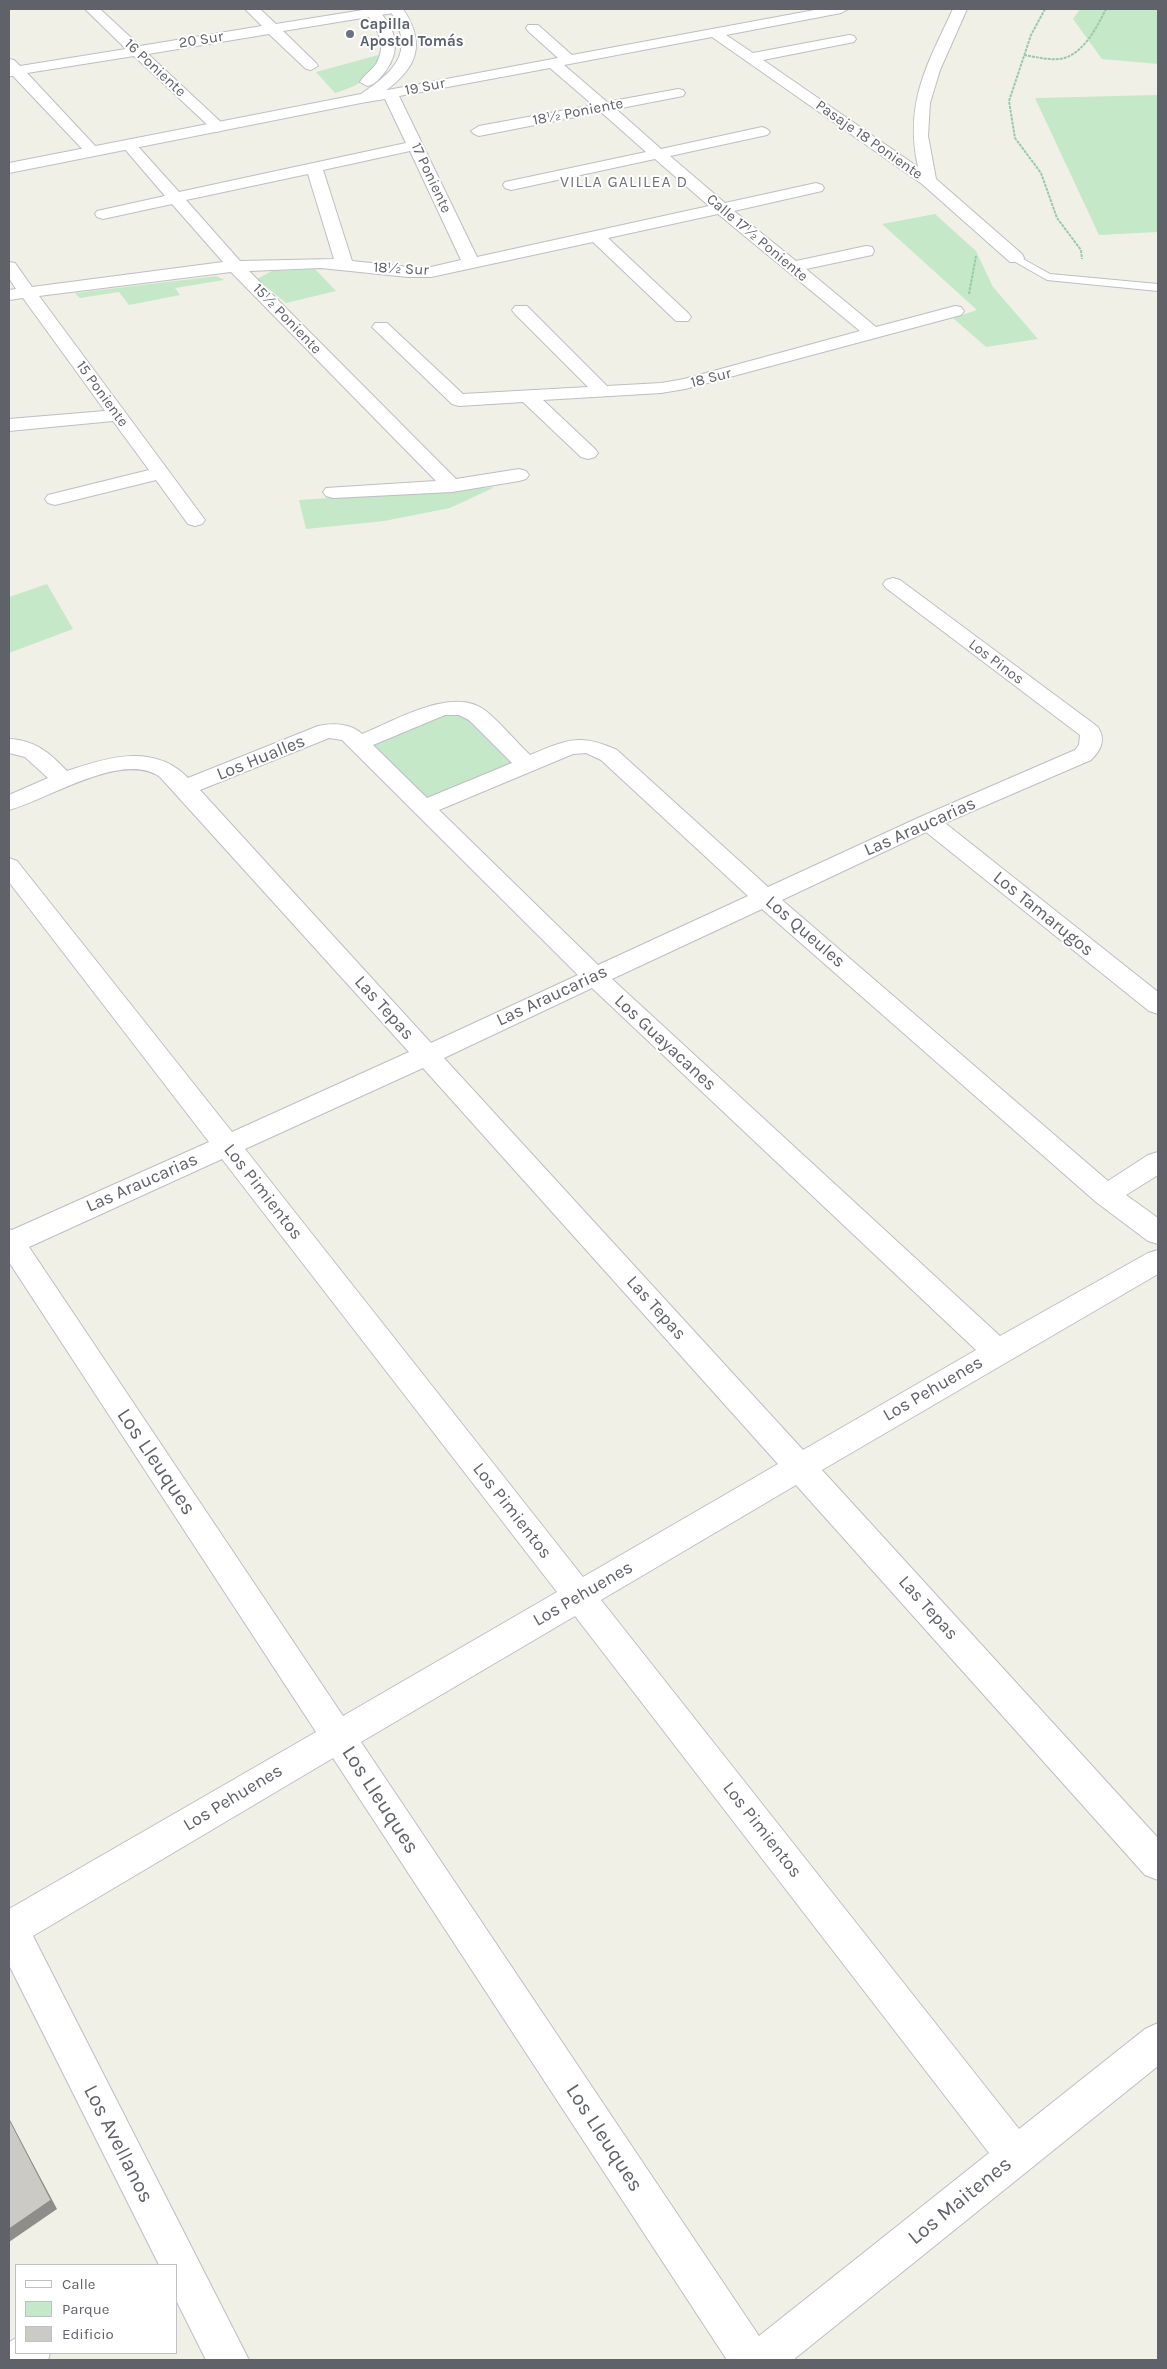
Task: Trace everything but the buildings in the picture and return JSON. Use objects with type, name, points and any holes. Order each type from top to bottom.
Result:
[{"type":"street","name":"16 Poniente","points":[[92,9],[218,127]]},
{"type":"street","points":[[252,9],[311,66]]},
{"type":"street","name":"20 Sur","points":[[11,68],[136,50],[372,10],[394,9]]},
{"type":"street","points":[[366,98],[399,72],[410,52],[410,34],[407,25],[394,9]]},
{"type":"street","name":"19 Sur","points":[[9,168],[552,62],[841,9]]},
{"type":"street","points":[[928,181],[920,135],[922,110],[928,85],[960,9]]},
{"type":"street","points":[[320,107],[337,101],[361,86],[371,78],[384,62],[388,54],[389,37],[382,22],[372,10]]},
{"type":"street","points":[[533,28],[568,59]]},
{"type":"street","name":"Pasaje 18 Poniente","points":[[713,32],[928,181],[1016,258]]},
{"type":"street","points":[[750,58],[849,39]]},
{"type":"street","name":"Calle 17½ Poniente","points":[[552,62],[722,209],[873,333]]},
{"type":"street","points":[[11,68],[94,152]]},
{"type":"street","name":"17 Poniente","points":[[390,93],[471,263]]},
{"type":"street","name":"18½ Poniente","points":[[479,131],[678,93]]},
{"type":"street","points":[[511,185],[762,132]]},
{"type":"street","name":"15½ Poniente","points":[[129,145],[235,266],[452,486]]},
{"type":"street","points":[[104,214],[416,145]]},
{"type":"street","points":[[314,167],[344,264]]},
{"type":"street","name":"18½ Sur","points":[[9,295],[235,266],[299,263],[344,264],[408,272],[441,270],[816,188]]},
{"type":"street","points":[[596,236],[682,316]]},
{"type":"street","points":[[792,267],[866,251]]},
{"type":"street","name":"15 Poniente","points":[[9,267],[195,520]]},
{"type":"street","name":"18 Sur","points":[[381,327],[459,400],[685,384],[873,333],[961,306]]},
{"type":"street","points":[[521,310],[602,391]]},
{"type":"street","points":[[528,396],[588,453]]},
{"type":"street","points":[[9,425],[117,415]]},
{"type":"street","points":[[55,499],[160,473]]},
{"type":"street","points":[[333,492],[452,486],[518,475]]},
{"type":"street","name":"Los Pinos","points":[[892,584],[1090,732],[1091,745]]},
{"type":"street","name":"Los Hualles","points":[[185,788],[326,732],[348,737],[442,709],[463,708],[477,715],[525,763]]},
{"type":"street","name":"Los Guayacanes","points":[[348,737],[594,976],[997,1352]]},
{"type":"street","name":"Los Queules","points":[[423,808],[525,763],[578,745],[589,746],[609,755],[765,898],[1106,1194],[1158,1233]]},
{"type":"street","name":"Las Araucarias","points":[[9,1242],[427,1055],[928,822],[1083,755],[1091,745]]},
{"type":"street","points":[[9,746],[20,746],[38,752],[63,781],[9,803]]},
{"type":"street","name":"Las Tepas","points":[[63,781],[114,765],[129,762],[147,763],[162,768],[185,788],[1158,1863]]},
{"type":"street","name":"Los Tamarugos","points":[[928,822],[1158,1005]]},
{"type":"street","name":"Los Pimientos","points":[[9,866],[1016,2156]]},
{"type":"street","points":[[1106,1194],[1158,1162]]},
{"type":"street","name":"Los Lleuques","points":[[9,1242],[751,2360]]},
{"type":"street","name":"Los Pehuenes","points":[[9,1928],[997,1352],[1158,1261]]},
{"type":"street","name":"Los Avellanos","points":[[9,1928],[170,2262]]},
{"type":"street","name":"Los Maitenes","points":[[761,2360],[1158,2042]]},
{"type":"street","name":"Los Avellanos","points":[[178,2276],[228,2360]]},
{"type":"lane","points":[[1016,258],[1047,277],[1158,288]]},
{"type":"path","points":[[1045,9],[1031,35],[1009,101],[1015,138],[1040,174],[1057,218],[1081,250],[1084,282]]},
{"type":"path","points":[[1024,55],[1054,60],[1072,56],[1098,25],[1106,9]]},
{"type":"path","points":[[961,306],[976,250]]},
{"type":"green space","points":[[1080,9],[1158,9],[1158,64],[1102,59],[1073,19]]},
{"type":"green space","points":[[393,51],[368,77],[345,90],[335,93],[316,72]]},
{"type":"green space","points":[[1158,95],[1158,232],[1099,235],[1035,98]]},
{"type":"green space","points":[[935,214],[976,251],[993,287],[1038,339],[986,347],[953,318],[977,310],[882,224]]},
{"type":"green space","points":[[315,269],[336,291],[286,303],[257,279],[272,271]]},
{"type":"green space","points":[[217,276],[224,280],[175,288],[180,295],[129,305],[119,292],[80,298],[75,293]]},
{"type":"green space","points":[[495,487],[450,508],[384,521],[306,529],[299,500]]},
{"type":"green space","points":[[47,584],[73,629],[9,653],[9,597]]},
{"type":"green space","points":[[463,708],[525,763],[423,808],[359,743]]},
{"type":"place","name":"Capilla Apostol Tomás","points":[[350,34]]},
{"type":"district","name":"VILLA GALILEA D","points":[[624,182]]}]
